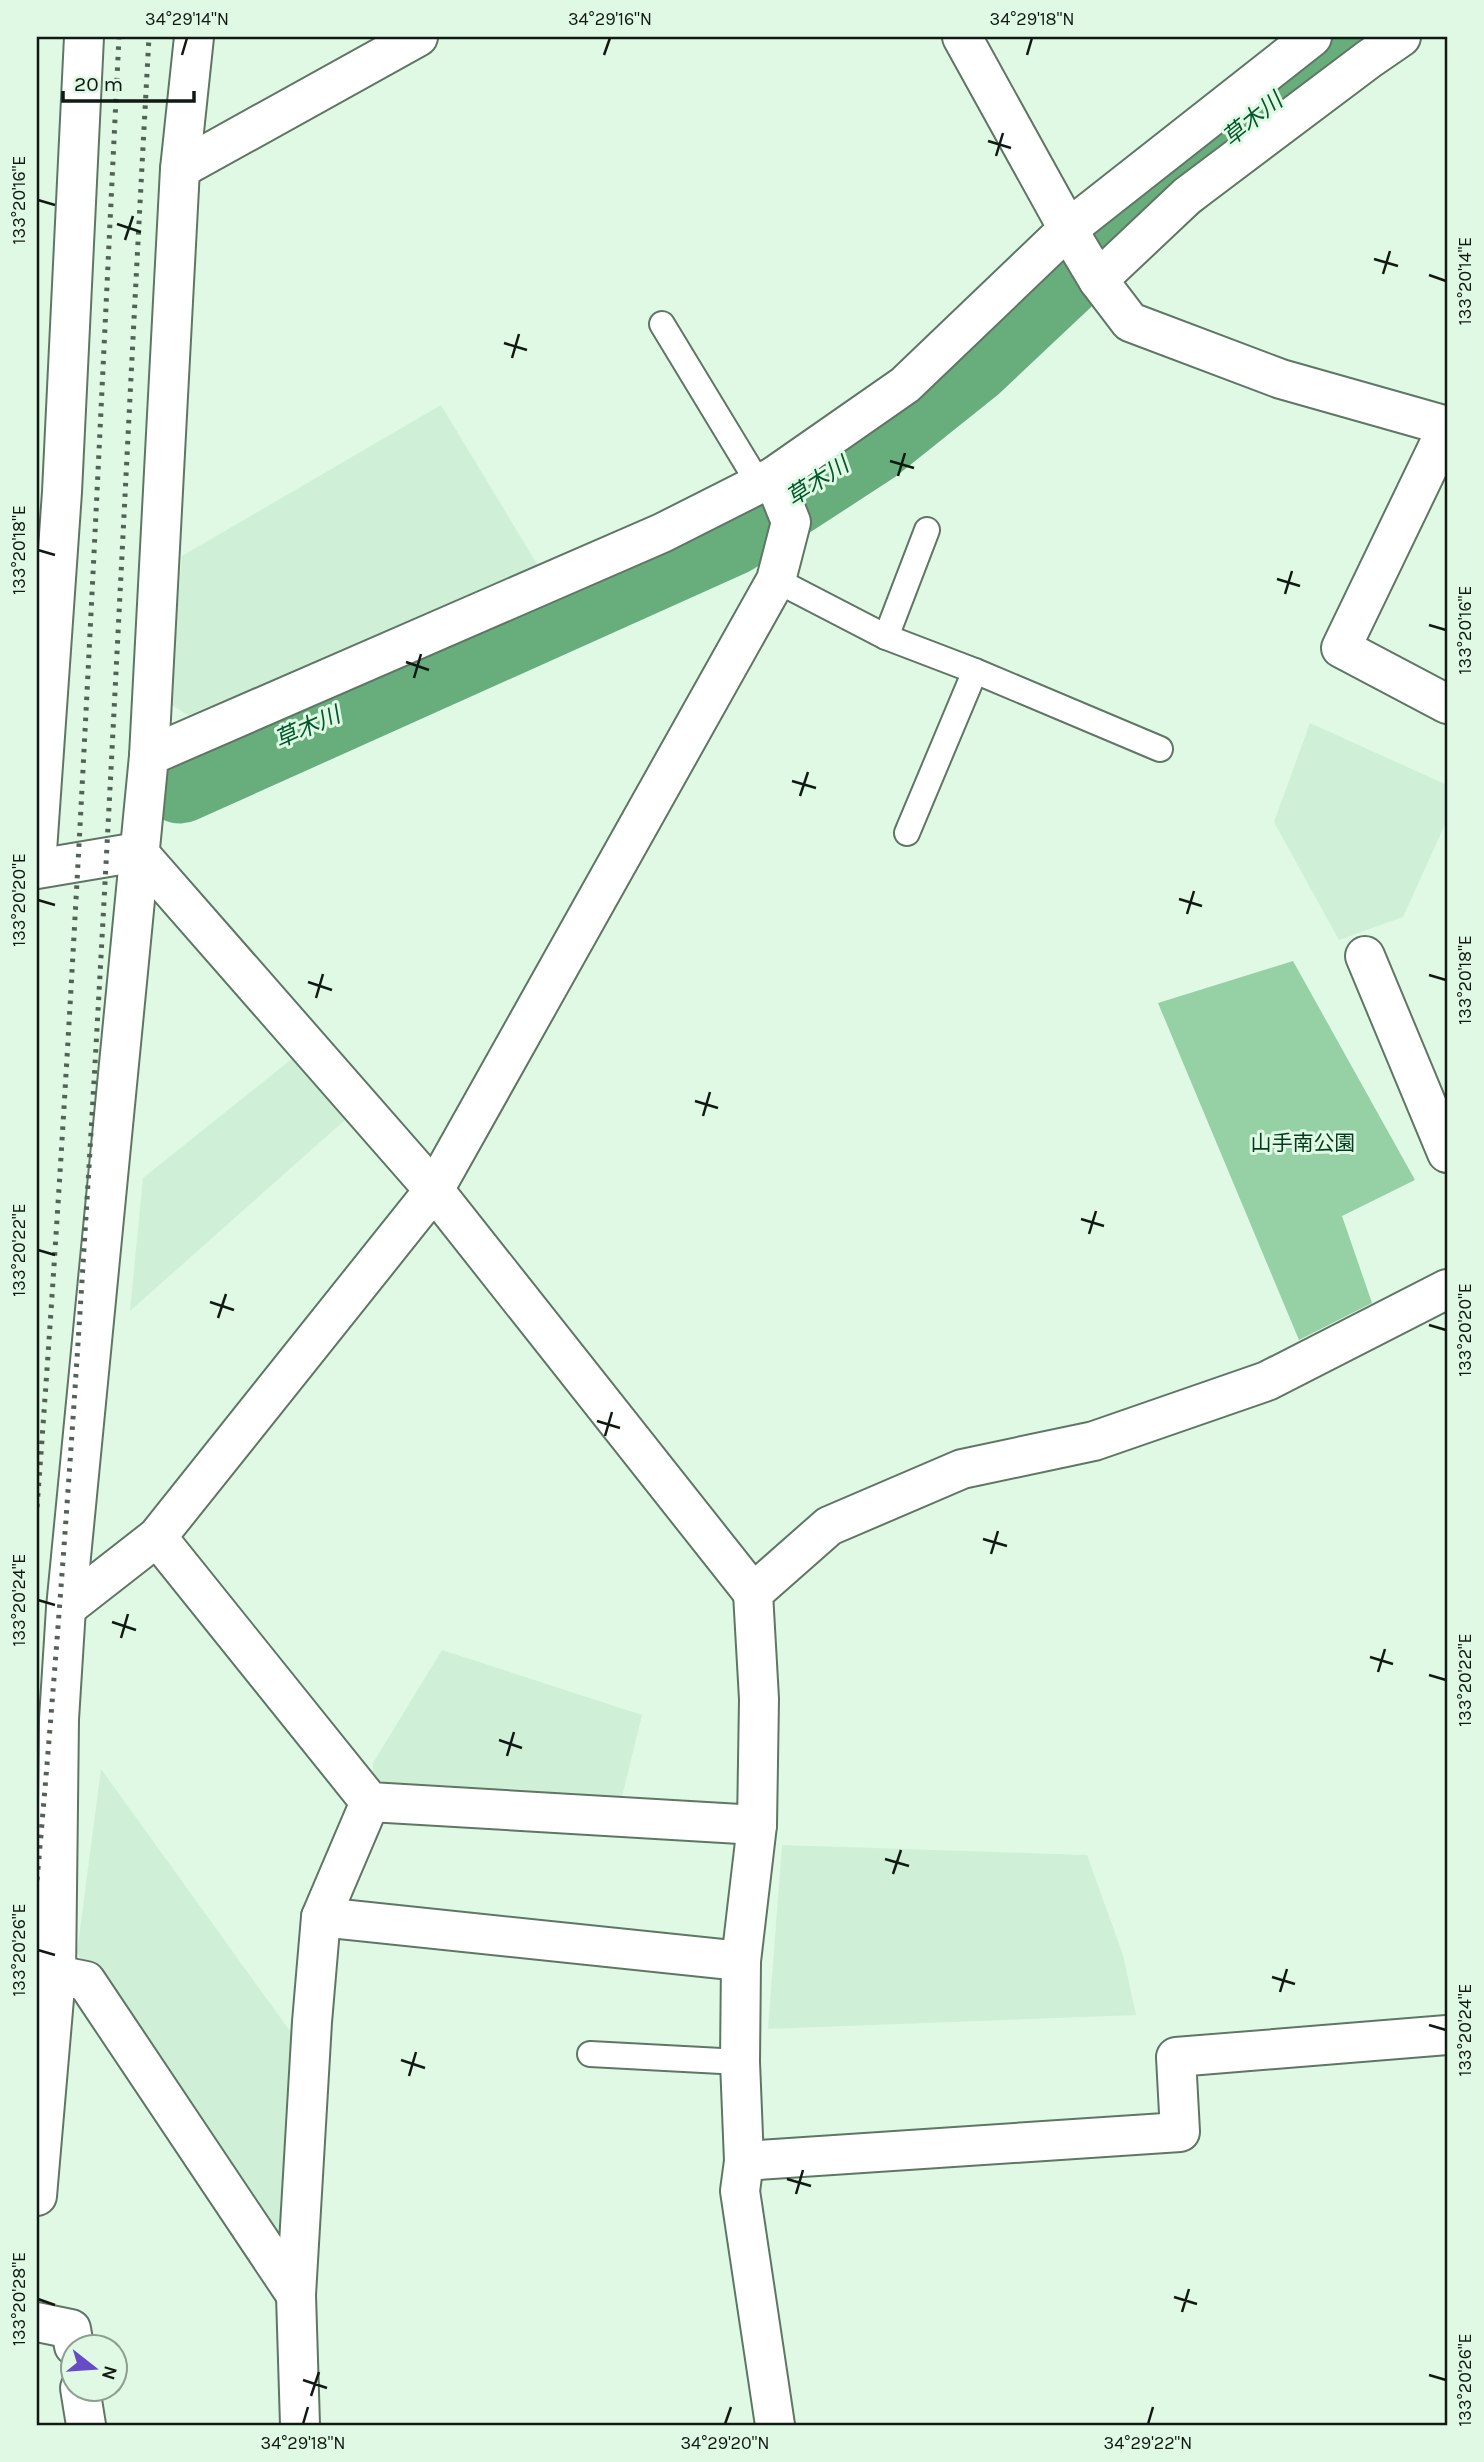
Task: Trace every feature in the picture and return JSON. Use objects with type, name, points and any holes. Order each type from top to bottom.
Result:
[{"type":"street","points":[[37,851],[62,492],[84,37]]},
{"type":"street","points":[[37,2196],[56,1975],[48,1720],[66,1608],[149,756],[180,169],[194,37]]},
{"type":"street","points":[[180,169],[418,37]]},
{"type":"street","points":[[962,37],[1084,256],[1130,323],[1281,379],[1447,427],[1341,648],[1447,704]]},
{"type":"street","points":[[1084,256],[1312,37]]},
{"type":"street","points":[[149,756],[662,533],[774,490],[905,385],[1084,256],[1187,197],[1401,37]]},
{"type":"street","points":[[66,1608],[157,1537],[434,1190],[776,580],[791,522],[774,490]]},
{"type":"street","points":[[138,852],[434,1190],[753,1594],[759,1699],[757,1825],[741,1961],[740,2062],[744,2161],[740,2191],[775,2425]]},
{"type":"street","points":[[37,869],[138,852]]},
{"type":"street","points":[[1365,956],[1447,1153]]},
{"type":"street","points":[[753,1594],[829,1526],[962,1469],[1094,1441],[1267,1381],[1447,1289]]},
{"type":"street","points":[[157,1537],[370,1802],[757,1825]]},
{"type":"street","points":[[300,2425],[296,2295],[321,1917],[370,1802]]},
{"type":"street","points":[[321,1917],[741,1961]]},
{"type":"street","points":[[56,1975],[86,1981],[296,2295]]},
{"type":"street","points":[[744,2161],[1180,2132],[1176,2057],[1447,2035]]},
{"type":"street","points":[[37,2322],[71,2329],[72,2332]]},
{"type":"street","points":[[82,2402],[86,2425]]},
{"type":"lane","points":[[662,324],[774,490]]},
{"type":"lane","points":[[886,637],[927,530]]},
{"type":"lane","points":[[776,580],[886,637],[975,671],[1160,749]]},
{"type":"lane","points":[[907,833],[975,671]]},
{"type":"lane","points":[[590,2054],[740,2062]]},
{"type":"shaded area","points":[[441,405],[540,569],[198,722],[169,703],[182,556]]},
{"type":"shaded area","points":[[1310,723],[1447,785],[1447,820],[1403,917],[1339,940],[1274,822]]},
{"type":"shaded area","points":[[293,1058],[345,1120],[130,1311],[143,1178]]},
{"type":"shaded area","points":[[442,1650],[642,1715],[621,1801],[534,1792],[410,1805],[373,1781],[373,1763]]},
{"type":"shaded area","points":[[101,1769],[308,2056],[291,2255],[77,1953]]},
{"type":"shaded area","points":[[782,1845],[1087,1855],[1123,1955],[1136,2015],[768,2029]]},
{"type":"green space","name":"山手南公園","points":[[1293,961],[1415,1180],[1342,1216],[1372,1303],[1299,1340],[1158,1003]]},
{"type":"waterway","name":"草木川","points":[[180,784],[732,536],[872,445],[972,365],[1110,235],[1296,84],[1364,37]]},
{"type":"railway","points":[[37,1507],[73,956],[119,37]]},
{"type":"railway","points":[[37,1880],[88,1189],[149,37]]}]
